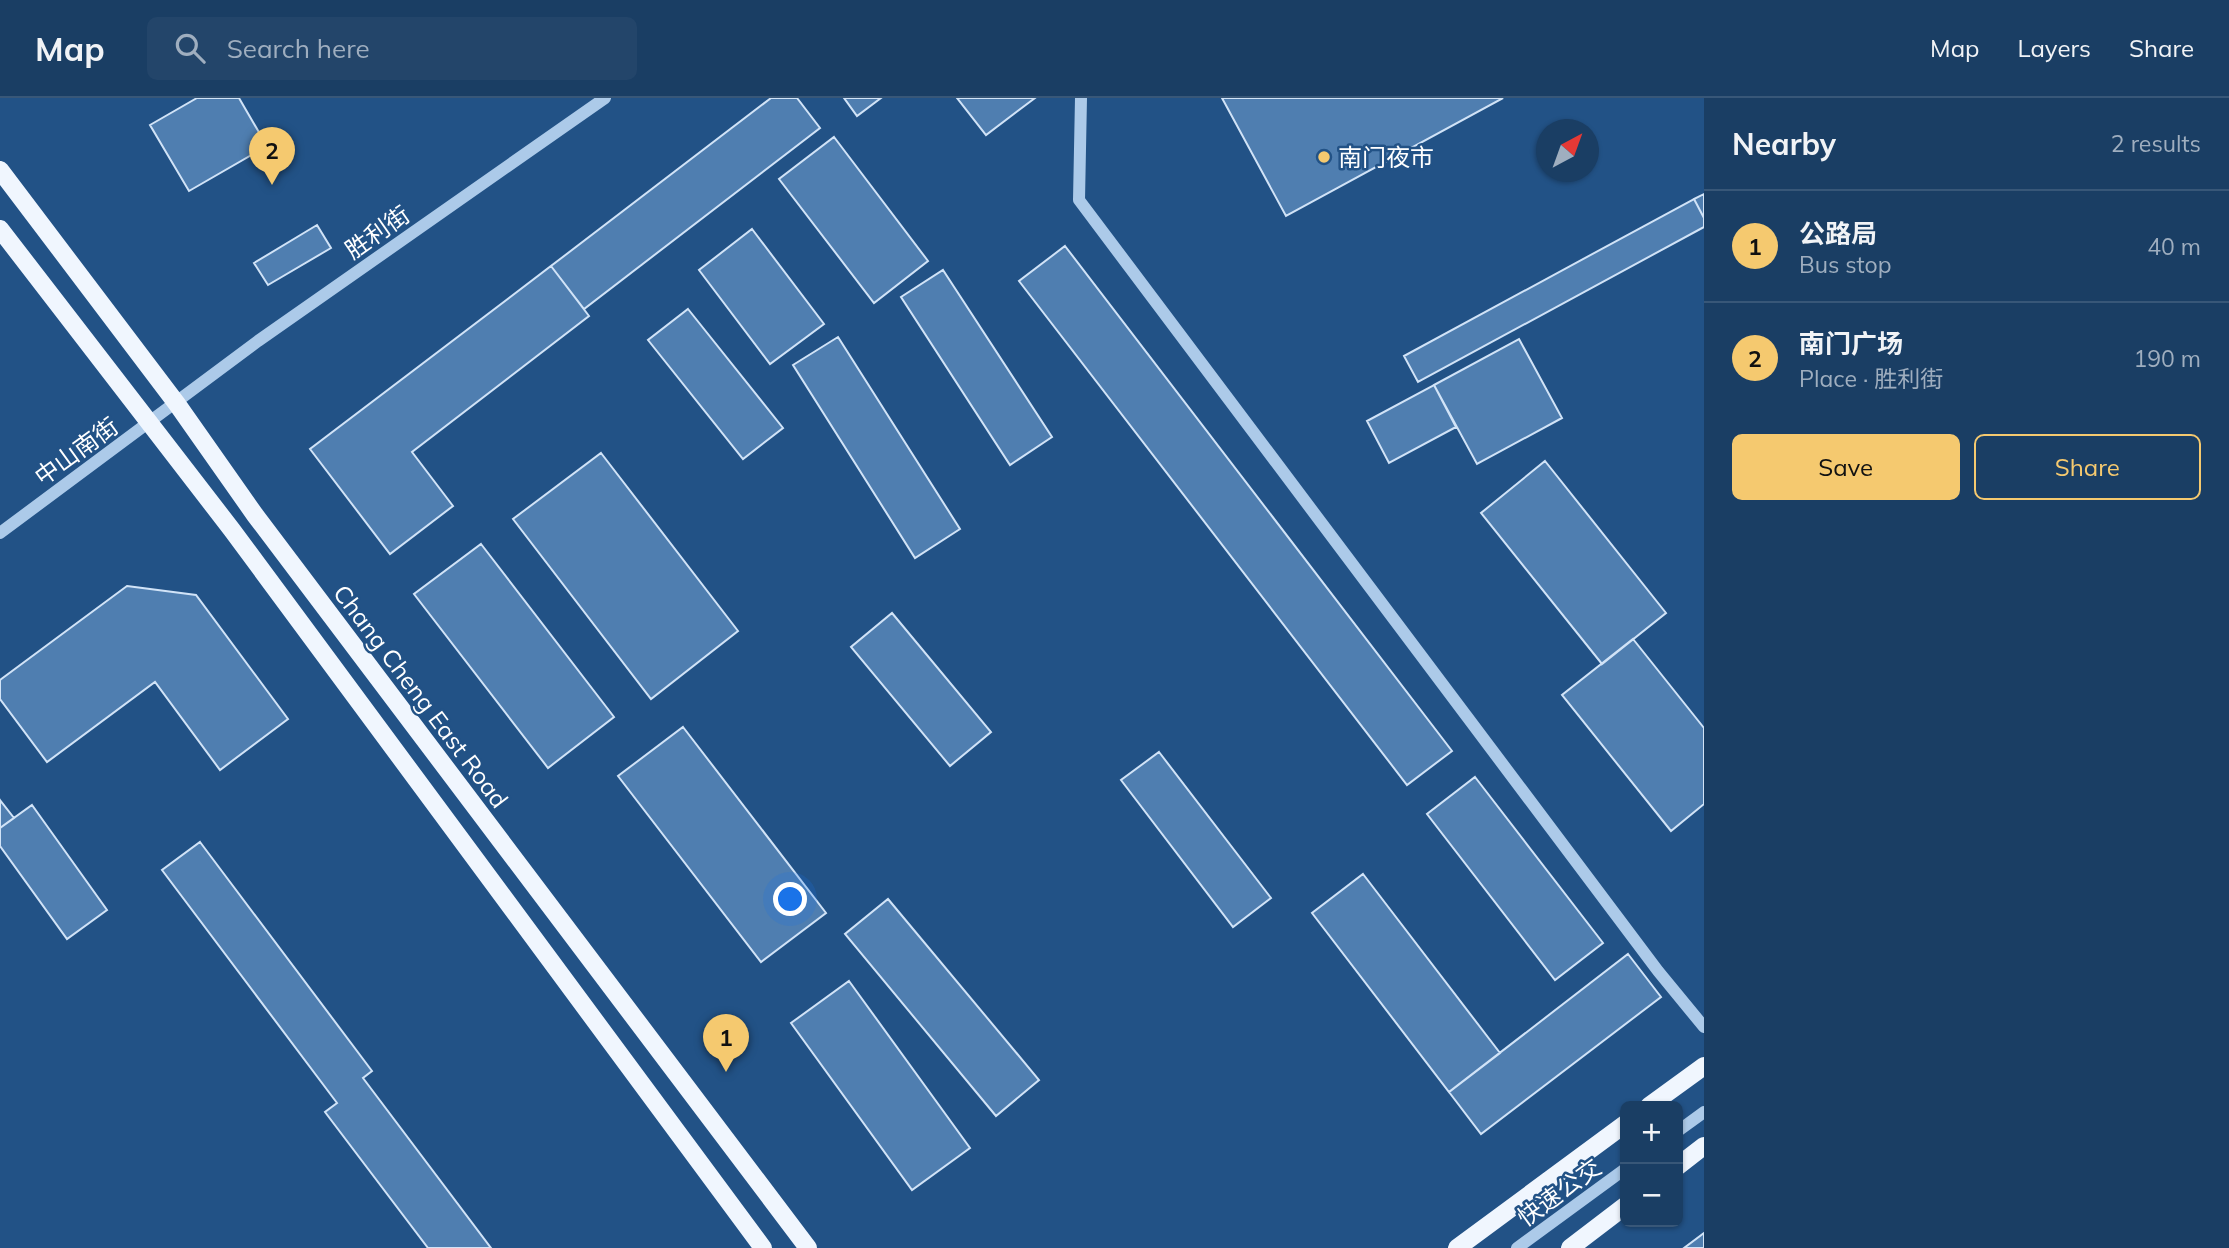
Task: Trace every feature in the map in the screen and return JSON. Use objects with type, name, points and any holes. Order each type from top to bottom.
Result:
[{"type":"main road","name":"Chang Cheng East Road","points":[[0,170],[177,404],[254,515],[808,1248]]},
{"type":"main road","points":[[0,229],[148,425],[232,530],[763,1248]]},
{"type":"main road","points":[[1656,1101],[1704,1066]]},
{"type":"main road","points":[[1457,1248],[1620,1128]]},
{"type":"main road","points":[[1681,1164],[1704,1146]]},
{"type":"main road","points":[[1570,1248],[1620,1210]]},
{"type":"street","name":"胜利街","points":[[177,404],[258,341],[605,98]]},
{"type":"street","points":[[1081,98],[1079,201],[1650,960],[1704,1027]]},
{"type":"street","name":"中山南街","points":[[0,533],[177,404]]},
{"type":"street","points":[[1683,1127],[1704,1112]]},
{"type":"street","name":"快速公交","points":[[1517,1248],[1620,1174]]},
{"type":"building","points":[[197,98],[239,98],[267,146],[189,191],[150,125]]},
{"type":"building","points":[[771,98],[797,98],[820,128],[584,309],[551,266]]},
{"type":"building","points":[[844,98],[881,98],[857,116]]},
{"type":"building","points":[[957,98],[1035,98],[986,135]]},
{"type":"building","name":"南门夜市","points":[[1222,98],[1503,98],[1286,216]]},
{"type":"building","points":[[834,137],[928,261],[874,303],[779,179]]},
{"type":"building","points":[[1704,194],[1704,218],[1694,199]]},
{"type":"building","points":[[1694,199],[1704,218],[1704,227],[1418,382],[1404,356]]},
{"type":"building","points":[[317,225],[331,248],[268,285],[254,263]]},
{"type":"building","points":[[752,229],[824,324],[770,364],[699,270]]},
{"type":"building","points":[[1065,246],[1452,751],[1407,785],[1019,281]]},
{"type":"building","points":[[551,266],[589,316],[412,452],[453,506],[390,554],[310,449]]},
{"type":"building","points":[[943,270],[1052,437],[1010,465],[901,297]]},
{"type":"building","points":[[688,309],[783,428],[743,459],[648,340]]},
{"type":"building","points":[[838,337],[960,529],[915,558],[793,365]]},
{"type":"building","points":[[1519,339],[1562,418],[1477,464],[1434,385]]},
{"type":"building","points":[[1434,385],[1456,427],[1389,463],[1367,421]]},
{"type":"building","points":[[601,453],[738,631],[651,699],[513,519]]},
{"type":"building","points":[[1545,461],[1666,613],[1602,664],[1481,513]]},
{"type":"building","points":[[481,544],[614,717],[548,768],[414,594]]},
{"type":"building","points":[[127,586],[196,595],[288,719],[220,770],[155,682],[47,762],[0,699],[0,680]]},
{"type":"building","points":[[892,613],[991,732],[950,766],[851,647]]},
{"type":"building","points":[[1633,639],[1704,728],[1704,804],[1671,831],[1562,695]]},
{"type":"building","points":[[683,727],[826,913],[761,962],[618,776]]},
{"type":"building","points":[[1159,752],[1271,898],[1233,927],[1121,780]]},
{"type":"building","points":[[1475,777],[1603,943],[1555,980],[1427,814]]},
{"type":"building","points":[[0,800],[14,818],[0,828]]},
{"type":"building","points":[[32,805],[107,910],[67,939],[0,846],[0,828]]},
{"type":"building","points":[[200,842],[372,1071],[363,1078],[491,1248],[428,1248],[325,1112],[337,1103],[162,870]]},
{"type":"building","points":[[1363,874],[1500,1053],[1449,1092],[1312,913]]},
{"type":"building","points":[[888,899],[1039,1080],[996,1116],[845,934]]},
{"type":"building","points":[[1628,954],[1661,997],[1481,1134],[1449,1092]]},
{"type":"building","points":[[849,981],[970,1148],[912,1190],[791,1023]]},
{"type":"building","points":[[1704,1233],[1704,1248],[1684,1248]]},
{"type":"place","name":"南门夜市","points":[[1324,157]]},
{"type":"place","name":"南门广场","points":[[272,185]]},
{"type":"place","name":"公路局","points":[[726,1072]]}]
